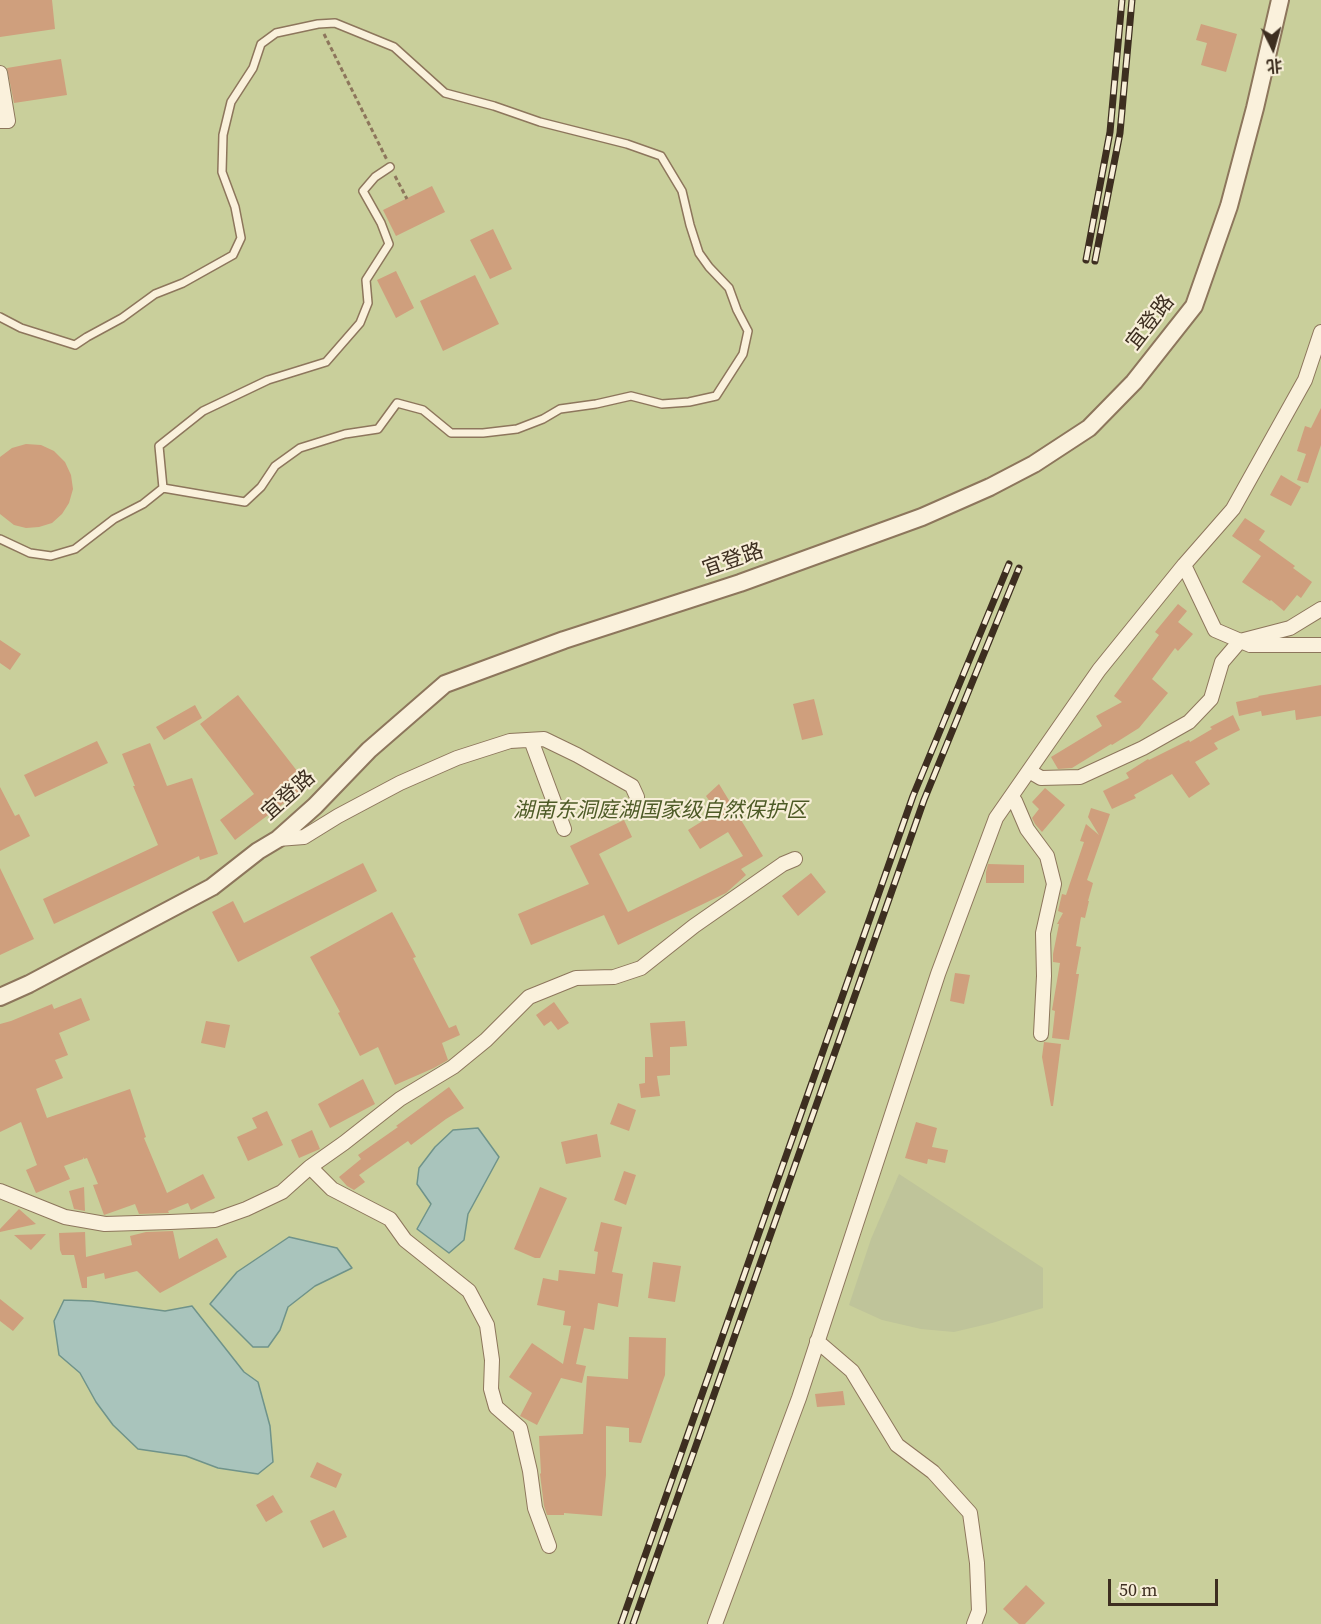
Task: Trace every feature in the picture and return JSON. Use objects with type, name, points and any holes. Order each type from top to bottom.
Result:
[{"type":"street","name":"宜登路","points":[[0,997],[29,984],[212,887],[258,851],[278,839],[315,806],[369,750],[445,684],[564,640],[740,583],[922,517],[990,487],[1034,464],[1089,428],[1134,382],[1194,306],[1229,206],[1280,0]]},
{"type":"street","points":[[0,73],[8,121],[0,121]]},
{"type":"street","points":[[715,1624],[799,1398],[938,974],[996,818],[1099,670],[1184,565],[1233,509],[1316,363],[1321,332]]},
{"type":"street","points":[[1184,565],[1215,630],[1250,645],[1321,645]]},
{"type":"street","points":[[1029,771],[1041,777],[1080,777],[1143,748],[1189,722],[1211,699],[1222,662],[1240,641],[1290,628],[1321,609]]},
{"type":"street","points":[[278,839],[304,837],[338,816],[457,758],[510,741],[544,739],[632,786],[637,797]]},
{"type":"street","points":[[531,740],[564,829]]},
{"type":"street","points":[[1016,801],[1027,829],[1047,856],[1054,884],[1043,933],[1044,975],[1041,1034]]},
{"type":"street","points":[[0,1191],[65,1216],[105,1224],[215,1220],[246,1209],[282,1192],[310,1167],[400,1099],[453,1066],[486,1040],[529,997],[576,978],[614,977],[641,968],[703,920],[783,864],[795,859]]},
{"type":"street","points":[[310,1167],[332,1189],[390,1219],[405,1240],[469,1291],[487,1325],[492,1360],[491,1389],[496,1407],[520,1428],[530,1471],[535,1508],[549,1546]]},
{"type":"street","points":[[818,1341],[852,1371],[897,1445],[933,1472],[970,1513],[978,1563],[979,1611],[974,1624]]},
{"type":"lane","points":[[0,318],[21,328],[75,345],[122,318],[155,294],[183,283],[233,255],[241,238],[235,207],[222,172],[223,135],[231,102],[254,68],[261,44],[276,33],[318,24],[335,23],[393,47],[445,93],[494,106],[540,122],[627,144],[661,156],[682,191],[699,253],[729,288],[748,331],[743,354],[716,396],[689,402],[662,404],[631,396],[560,409],[517,429],[483,433],[451,433],[423,410],[398,402],[378,429],[345,434],[300,448],[275,466],[261,487],[245,502],[163,488],[143,504],[114,519],[75,549],[51,556],[30,553],[0,539]]},
{"type":"lane","points":[[163,488],[159,446],[203,411],[268,380],[326,362],[360,323],[368,303],[366,280],[389,244],[381,223],[363,191],[375,177],[390,167]]},
{"type":"path","points":[[318,24],[407,198]]},
{"type":"green space","name":"湖南东洞庭湖国家级自然保护区","points":[[0,0],[1321,0],[1321,1624],[0,1624]]},
{"type":"green space","points":[[899,1174],[1043,1268],[1043,1308],[954,1332],[921,1329],[882,1320],[849,1305],[871,1239]]},
{"type":"water","points":[[478,1128],[499,1157],[468,1214],[464,1240],[449,1253],[417,1229],[431,1204],[417,1184],[419,1168],[435,1147],[453,1130]]},
{"type":"water","points":[[289,1237],[337,1248],[352,1268],[315,1286],[288,1307],[280,1330],[268,1347],[253,1347],[210,1304],[237,1272]]},
{"type":"water","points":[[64,1300],[92,1301],[165,1311],[192,1306],[244,1372],[258,1382],[270,1426],[273,1462],[258,1474],[218,1468],[186,1456],[138,1449],[113,1425],[96,1402],[80,1373],[59,1355],[54,1321]]},
{"type":"building","points":[[0,0],[52,0],[55,29],[0,37]]},
{"type":"building","points":[[1201,24],[1237,34],[1226,72],[1201,65],[1207,43],[1196,40]]},
{"type":"building","points":[[61,59],[67,95],[14,103],[7,68]]},
{"type":"building","points":[[432,186],[445,212],[396,236],[383,210]]},
{"type":"building","points":[[493,229],[512,269],[490,279],[470,240]]},
{"type":"building","points":[[396,271],[414,308],[396,318],[377,280]]},
{"type":"building","points":[[475,275],[499,324],[443,351],[420,301]]},
{"type":"building","points":[[1321,408],[1321,445],[1308,483],[1297,480],[1306,454],[1297,451],[1305,426],[1311,428]]},
{"type":"building","points":[[26,444],[41,445],[54,451],[65,462],[71,475],[73,489],[69,503],[52,523],[39,527],[26,528],[14,525],[0,514],[0,457],[12,448]]},
{"type":"building","points":[[1281,475],[1301,487],[1291,506],[1270,495]]},
{"type":"building","points":[[1245,518],[1265,531],[1259,540],[1295,566],[1293,568],[1312,582],[1301,598],[1297,595],[1284,611],[1242,582],[1261,556],[1232,536]]},
{"type":"building","points":[[1178,604],[1187,611],[1178,622],[1193,634],[1178,651],[1175,648],[1152,679],[1168,693],[1139,728],[1072,768],[1058,769],[1051,757],[1102,726],[1096,716],[1122,702],[1114,696],[1159,635],[1155,632]]},
{"type":"building","points":[[0,640],[21,654],[10,670],[0,663]]},
{"type":"building","points":[[1321,685],[1321,716],[1296,720],[1295,710],[1262,716],[1261,711],[1239,716],[1236,702]]},
{"type":"building","points":[[238,695],[308,785],[235,840],[220,820],[254,794],[200,724]]},
{"type":"building","points":[[814,699],[823,735],[802,740],[793,704]]},
{"type":"building","points":[[195,705],[202,718],[164,740],[156,727]]},
{"type":"building","points":[[1233,715],[1240,730],[1214,743],[1218,749],[1195,762],[1210,784],[1189,798],[1172,774],[1134,795],[1136,798],[1112,809],[1103,791],[1129,778],[1126,773],[1148,759],[1189,740],[1190,742],[1212,729],[1210,727]]},
{"type":"building","points":[[97,741],[108,763],[35,797],[24,775]]},
{"type":"building","points":[[150,743],[167,786],[192,778],[218,854],[200,860],[199,856],[54,924],[43,899],[158,845],[122,754]]},
{"type":"building","points":[[719,784],[763,856],[741,869],[746,875],[726,893],[618,945],[604,915],[531,945],[518,914],[589,884],[570,846],[624,820],[632,837],[599,854],[628,912],[743,856],[728,832],[700,849],[688,830],[717,812],[706,796]]},
{"type":"building","points":[[0,787],[15,816],[19,814],[30,836],[0,851]]},
{"type":"building","points":[[1045,788],[1065,805],[1042,832],[1032,818],[1039,809],[1032,802]]},
{"type":"building","points":[[1091,808],[1110,814],[1087,880],[1093,883],[1085,918],[1081,917],[1076,946],[1081,947],[1076,974],[1079,974],[1069,1040],[1052,1038],[1055,1011],[1052,1010],[1060,963],[1053,962],[1053,954],[1059,924],[1057,924],[1063,913],[1058,911],[1062,894],[1066,895],[1084,842],[1080,841],[1086,824],[1099,835],[1088,817]]},
{"type":"building","points":[[363,863],[377,891],[238,962],[212,912],[233,901],[244,923]]},
{"type":"building","points":[[988,864],[1024,865],[1024,883],[986,883]]},
{"type":"building","points":[[0,868],[34,939],[0,955]]},
{"type":"building","points":[[811,873],[826,892],[798,916],[782,896]]},
{"type":"building","points":[[392,912],[449,1028],[456,1025],[460,1035],[442,1043],[448,1060],[395,1085],[378,1047],[360,1056],[338,1013],[340,1012],[310,957]]},
{"type":"building","points":[[955,973],[970,975],[964,1004],[950,1001]]},
{"type":"building","points":[[81,998],[90,1020],[59,1033],[68,1055],[55,1060],[63,1078],[36,1089],[47,1118],[130,1089],[146,1137],[144,1138],[167,1193],[203,1174],[215,1198],[191,1210],[188,1203],[168,1211],[169,1213],[139,1214],[135,1204],[104,1215],[93,1185],[98,1184],[87,1158],[83,1157],[83,1159],[64,1166],[70,1179],[36,1193],[26,1170],[37,1165],[21,1122],[0,1132],[0,1024],[52,1004],[54,1009]]},
{"type":"building","points":[[554,1002],[569,1023],[558,1030],[551,1021],[544,1026],[536,1015]]},
{"type":"building","points":[[206,1021],[230,1025],[225,1048],[201,1043]]},
{"type":"building","points":[[685,1021],[687,1046],[670,1047],[670,1075],[657,1076],[660,1096],[641,1098],[639,1084],[645,1083],[645,1057],[653,1057],[650,1023]]},
{"type":"building","points":[[1044,1042],[1061,1044],[1053,1106],[1051,1106],[1042,1057]]},
{"type":"building","points":[[363,1079],[375,1104],[330,1128],[318,1104]]},
{"type":"building","points":[[449,1087],[464,1108],[411,1145],[408,1141],[359,1175],[365,1182],[354,1190],[347,1186],[339,1177],[361,1159],[358,1155]]},
{"type":"building","points":[[618,1103],[636,1110],[629,1131],[610,1124]]},
{"type":"building","points":[[267,1111],[283,1145],[248,1161],[237,1137],[257,1128],[252,1118]]},
{"type":"building","points":[[916,1122],[937,1128],[932,1147],[948,1150],[945,1163],[928,1159],[927,1164],[905,1158]]},
{"type":"building","points":[[312,1130],[320,1149],[299,1158],[291,1140]]},
{"type":"building","points":[[597,1134],[601,1157],[566,1164],[561,1142]]},
{"type":"building","points":[[624,1171],[636,1175],[626,1205],[614,1200]]},
{"type":"building","points":[[84,1187],[85,1211],[74,1209],[69,1191]]},
{"type":"building","points":[[540,1187],[567,1198],[540,1258],[535,1258],[514,1249]]},
{"type":"building","points":[[19,1209],[36,1224],[0,1232],[0,1229]]},
{"type":"building","points":[[601,1222],[622,1227],[612,1272],[623,1274],[618,1307],[598,1303],[594,1330],[584,1328],[576,1364],[586,1366],[582,1383],[561,1378],[537,1425],[520,1416],[532,1393],[509,1377],[532,1343],[563,1364],[571,1326],[563,1325],[565,1311],[537,1305],[543,1278],[558,1281],[559,1270],[595,1274],[598,1252],[594,1251]]},
{"type":"building","points":[[173,1231],[179,1259],[217,1238],[227,1257],[160,1293],[137,1271],[105,1279],[104,1273],[87,1277],[87,1288],[82,1288],[74,1255],[62,1255],[60,1250],[59,1233],[85,1232],[86,1257],[132,1245],[130,1236],[146,1232]]},
{"type":"building","points":[[46,1234],[31,1250],[14,1235]]},
{"type":"building","points":[[653,1262],[681,1266],[675,1302],[648,1298]]},
{"type":"building","points":[[0,1299],[24,1318],[13,1331],[0,1321]]},
{"type":"building","points":[[629,1337],[666,1338],[665,1375],[641,1443],[629,1442],[629,1428],[606,1426],[606,1475],[602,1516],[564,1513],[564,1515],[547,1515],[540,1474],[539,1436],[583,1434],[587,1376],[628,1379]]},
{"type":"building","points":[[843,1391],[845,1405],[817,1407],[815,1394]]},
{"type":"building","points":[[317,1462],[342,1474],[336,1488],[310,1477]]},
{"type":"building","points":[[273,1495],[283,1512],[266,1522],[256,1505]]},
{"type":"building","points":[[334,1510],[347,1537],[323,1548],[310,1521]]},
{"type":"building","points":[[1026,1585],[1045,1603],[1025,1624],[1019,1624],[1003,1609]]},
{"type":"railway","points":[[1086,260],[1110,132],[1122,0]]},
{"type":"railway","points":[[1095,261],[1120,133],[1132,0]]},
{"type":"railway","points":[[621,1624],[913,796],[1009,564]]},
{"type":"railway","points":[[633,1624],[924,800],[1019,568]]}]
